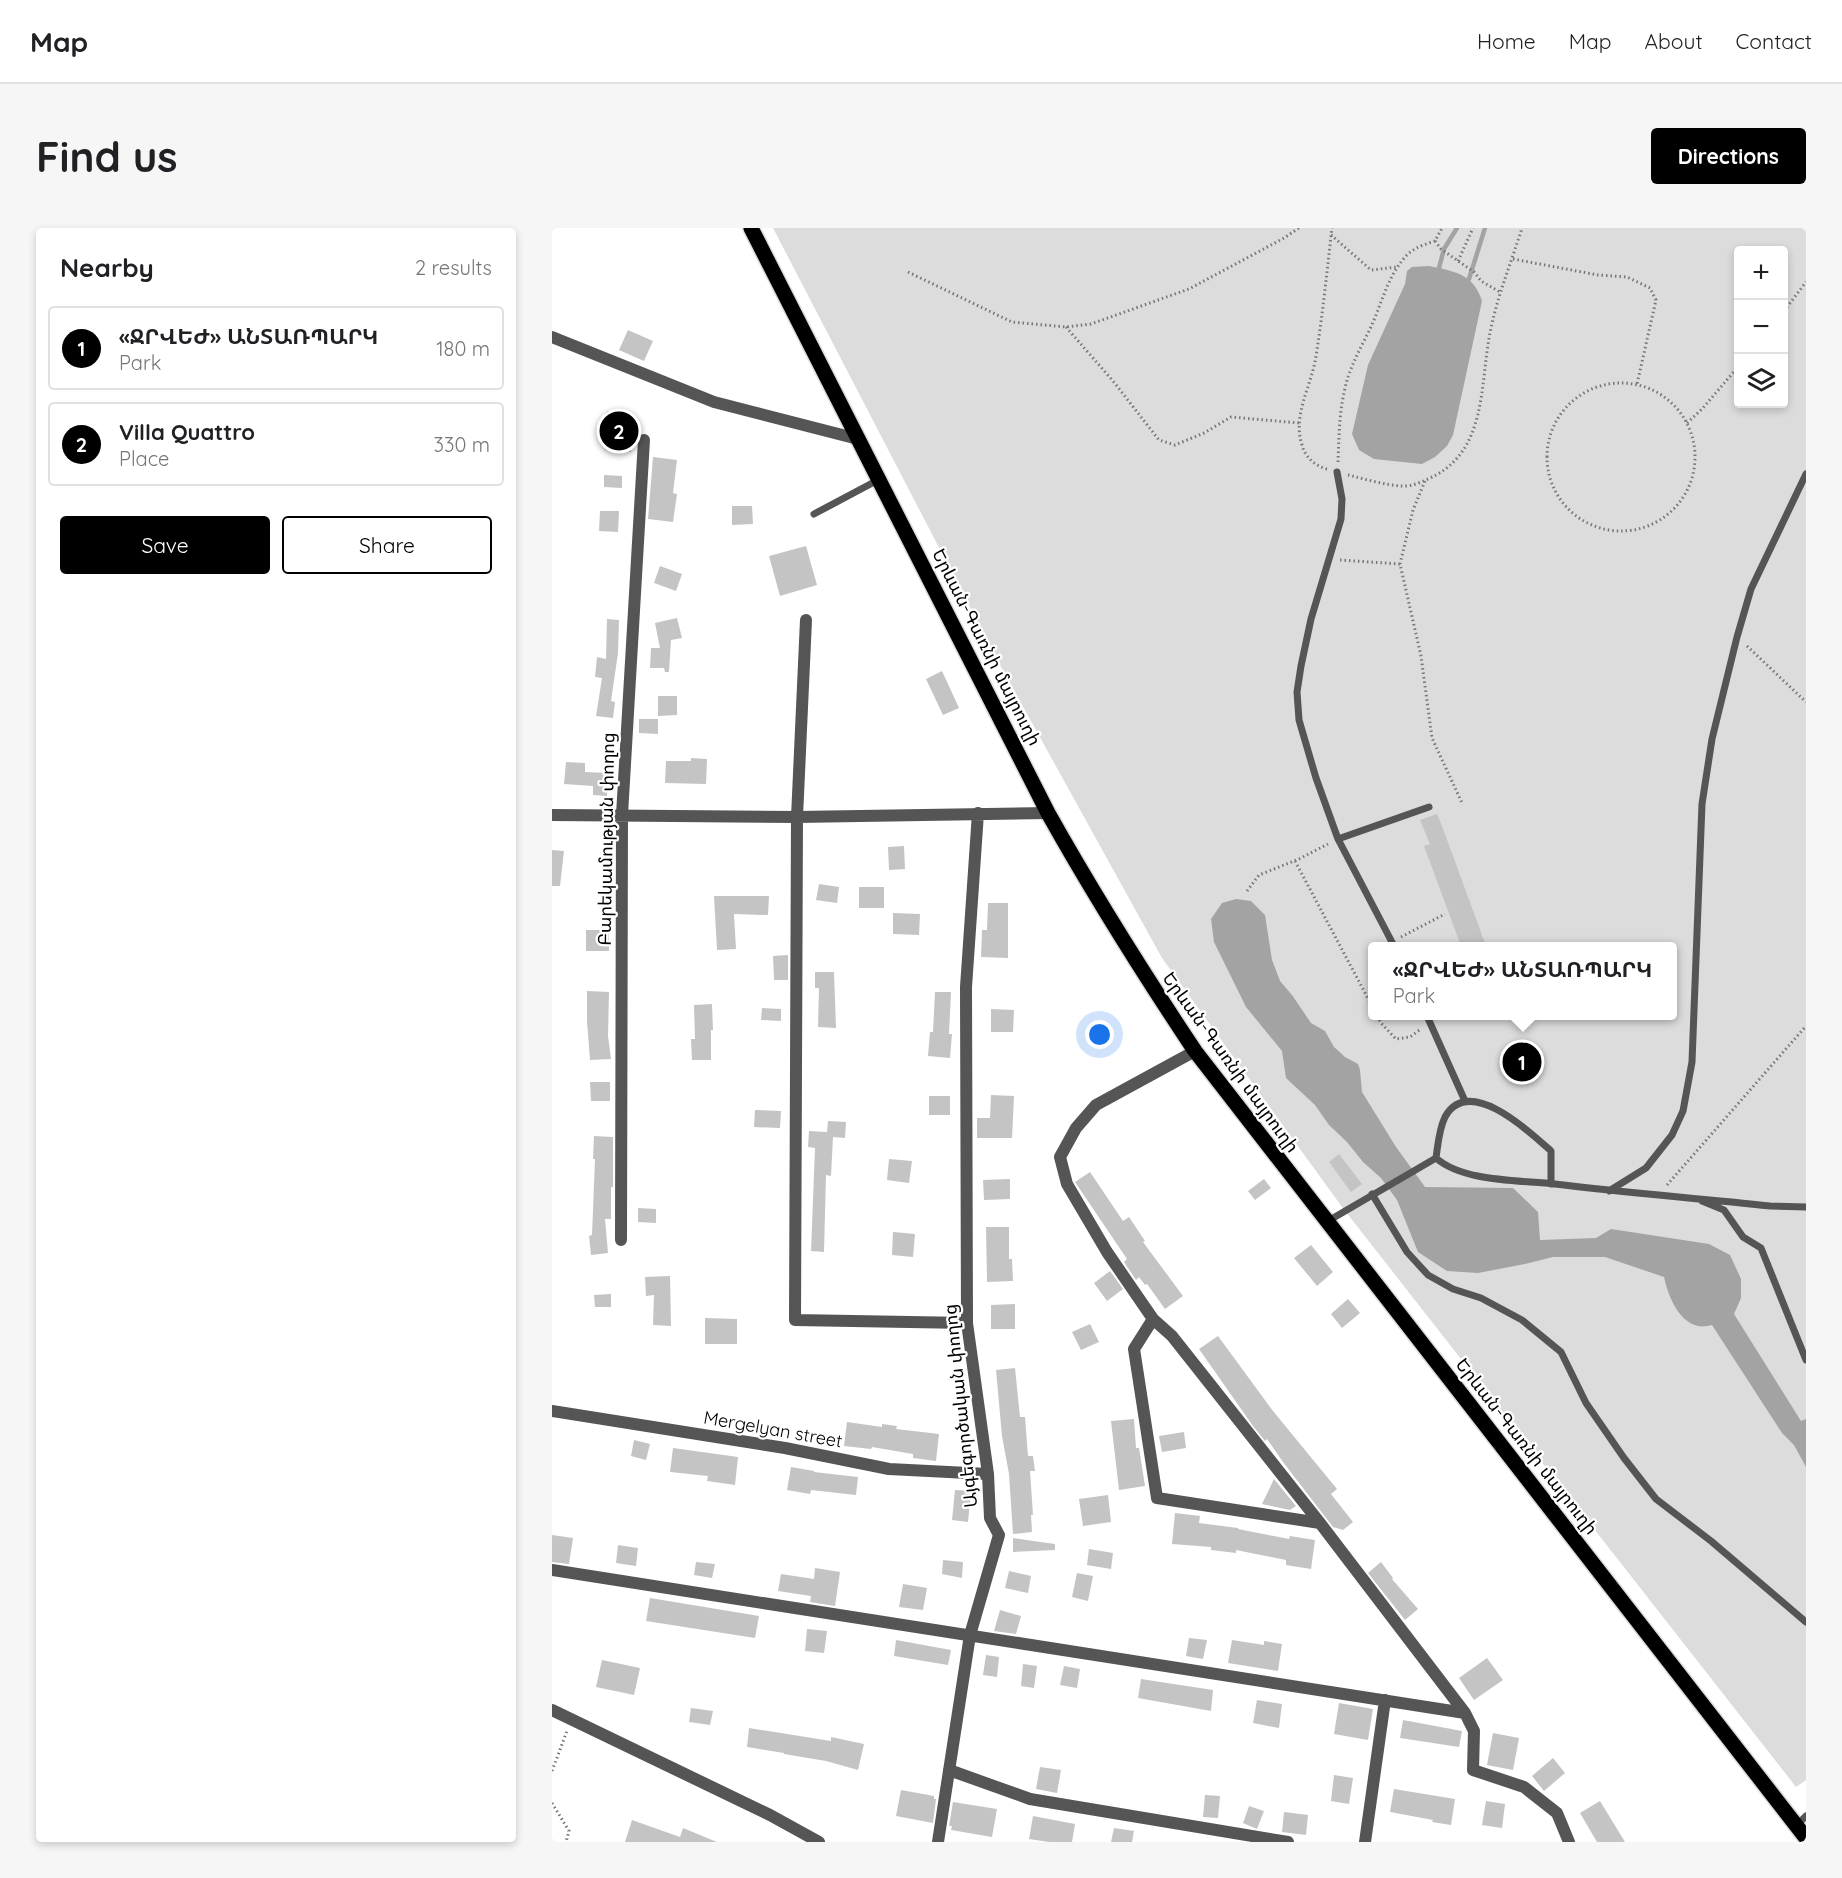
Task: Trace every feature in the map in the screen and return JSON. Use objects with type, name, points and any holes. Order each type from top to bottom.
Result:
[{"type":"main road","name":"Երևան-Գառնի մայրուղի","points":[[751,228],[1048,813],[1148,981],[1195,1051],[1327,1222],[1803,1826]]},
{"type":"street","points":[[552,337],[714,402],[858,439]]},
{"type":"street","name":"Բարեկամության փողոց","points":[[621,1240],[622,815],[644,440]]},
{"type":"street","points":[[806,620],[797,817],[795,1320],[967,1323]]},
{"type":"street","name":"Այգեգործական փողոց","points":[[938,1842],[970,1635],[999,1535],[990,1518],[988,1474],[967,1323],[966,987],[978,813]]},
{"type":"street","points":[[552,815],[797,817],[1048,813]]},
{"type":"street","points":[[1195,1051],[1096,1105],[1076,1128],[1060,1157],[1067,1184],[1107,1252],[1153,1320],[1172,1336],[1320,1523],[1465,1713],[1474,1731],[1473,1770],[1524,1787],[1557,1813],[1569,1842]]},
{"type":"street","points":[[1153,1320],[1134,1349],[1157,1498],[1320,1523]]},
{"type":"street","name":"Mergelyan street","points":[[552,1411],[785,1448],[889,1469],[988,1474]]},
{"type":"street","points":[[552,1570],[1465,1713]]},
{"type":"street","points":[[1365,1842],[1385,1700]]},
{"type":"street","points":[[552,1710],[770,1815],[819,1842]]},
{"type":"street","points":[[949,1770],[1030,1799],[1288,1842]]},
{"type":"lane","points":[[1338,472],[1342,499],[1341,519],[1311,619],[1297,692],[1299,720],[1316,778],[1338,839],[1392,942]]},
{"type":"lane","points":[[1609,1191],[1646,1167],[1672,1135],[1683,1111],[1692,1062],[1702,804],[1712,739],[1751,589],[1806,474]]},
{"type":"lane","points":[[814,514],[880,479]]},
{"type":"lane","points":[[1338,839],[1429,807]]},
{"type":"lane","points":[[1429,1020],[1465,1101]]},
{"type":"lane","points":[[1436,1158],[1439,1135],[1446,1116],[1457,1104],[1465,1101],[1490,1106],[1516,1120],[1551,1151],[1551,1184]]},
{"type":"lane","points":[[1327,1222],[1436,1158]]},
{"type":"lane","points":[[1436,1158],[1445,1166],[1498,1180],[1770,1206],[1806,1207]]},
{"type":"lane","points":[[1372,1194],[1407,1252],[1428,1275],[1453,1289],[1481,1298],[1522,1320],[1561,1352],[1586,1403],[1623,1458],[1656,1499],[1711,1540],[1806,1622]]},
{"type":"lane","points":[[1697,1198],[1724,1210],[1743,1237],[1761,1248],[1806,1360]]},
{"type":"path","points":[[908,272],[1012,322],[1066,327],[1091,324],[1189,289],[1299,228]]},
{"type":"path","points":[[1332,228],[1316,358],[1299,423],[1301,444],[1307,457],[1321,467],[1403,486],[1425,481],[1450,468],[1468,447],[1480,407],[1490,332],[1500,292],[1522,228]]},
{"type":"path","points":[[1338,472],[1341,409],[1350,369],[1397,267],[1407,254],[1435,241],[1442,228]]},
{"type":"path","points":[[1458,261],[1473,228]]},
{"type":"path","points":[[1331,235],[1371,270],[1397,267]]},
{"type":"path","points":[[1435,241],[1441,249],[1474,272],[1481,281],[1500,292]]},
{"type":"path","points":[[1513,259],[1598,275],[1628,277],[1650,288],[1656,300],[1637,384]]},
{"type":"path","points":[[1788,306],[1806,282]]},
{"type":"path","points":[[1066,327],[1113,381],[1158,440],[1175,446],[1231,417],[1299,423]]},
{"type":"path","points":[[1687,423],[1702,410],[1734,372]]},
{"type":"path","points":[[1612,383],[1637,384],[1658,392],[1674,405],[1687,423],[1694,447],[1694,472],[1684,495],[1668,514],[1646,526],[1621,531],[1597,527],[1575,515],[1558,496],[1548,473],[1547,448],[1553,424],[1568,404],[1588,389],[1612,383]]},
{"type":"path","points":[[1425,481],[1413,510],[1400,564],[1421,656],[1432,738],[1462,803]]},
{"type":"path","points":[[1329,559],[1400,564]]},
{"type":"path","points":[[1737,637],[1806,702]]},
{"type":"path","points":[[1247,891],[1259,875],[1295,861],[1338,839]]},
{"type":"path","points":[[1295,861],[1368,998]]},
{"type":"path","points":[[1396,942],[1445,914]]},
{"type":"path","points":[[1379,1020],[1396,1039],[1410,1037],[1422,1029]]},
{"type":"path","points":[[1658,1195],[1806,1026]]},
{"type":"path","points":[[552,1771],[571,1719]]},
{"type":"path","points":[[552,1803],[569,1831],[566,1842]]},
{"type":"shaded area","points":[[773,228],[1806,228],[1806,1780],[1796,1787],[1342,1207],[1162,958],[1000,665]]},
{"type":"shaded area","points":[[1429,266],[1462,275],[1474,285],[1482,301],[1453,435],[1447,446],[1435,457],[1422,464],[1374,459],[1359,450],[1352,434],[1368,365],[1405,284],[1407,271],[1412,267]]},
{"type":"shaded area","points":[[1236,899],[1251,901],[1265,915],[1272,960],[1280,981],[1311,1023],[1325,1031],[1334,1047],[1345,1057],[1358,1064],[1362,1092],[1396,1147],[1425,1187],[1513,1188],[1538,1212],[1540,1240],[1596,1238],[1611,1229],[1709,1244],[1730,1255],[1741,1279],[1741,1298],[1734,1314],[1801,1421],[1806,1419],[1806,1467],[1794,1445],[1782,1433],[1712,1325],[1698,1326],[1684,1319],[1671,1299],[1664,1277],[1605,1257],[1553,1257],[1478,1273],[1447,1271],[1418,1252],[1397,1200],[1381,1178],[1329,1125],[1315,1105],[1286,1078],[1282,1051],[1246,1007],[1214,942],[1211,919],[1222,903]]},
{"type":"building","points":[[628,330],[653,341],[644,361],[619,350]]},
{"type":"building","points":[[607,411],[633,413],[631,452],[605,450]]},
{"type":"building","points":[[653,457],[677,460],[673,493],[677,494],[673,522],[648,519]]},
{"type":"building","points":[[604,475],[622,476],[622,488],[604,487]]},
{"type":"building","points":[[732,506],[752,506],[753,524],[732,525]]},
{"type":"building","points":[[600,511],[619,511],[618,532],[599,531]]},
{"type":"building","points":[[806,546],[817,585],[780,596],[769,556]]},
{"type":"building","points":[[660,566],[682,574],[676,591],[654,583]]},
{"type":"building","points":[[677,618],[682,638],[671,640],[669,672],[665,672],[664,668],[650,668],[651,648],[660,648],[655,623]]},
{"type":"building","points":[[607,619],[619,620],[618,653],[611,701],[615,702],[613,718],[596,716],[602,678],[595,677],[597,657],[606,659]]},
{"type":"building","points":[[942,671],[959,708],[943,715],[926,679]]},
{"type":"building","points":[[658,696],[677,696],[677,715],[658,716]]},
{"type":"building","points":[[639,719],[658,719],[658,734],[639,733]]},
{"type":"building","points":[[691,758],[707,759],[706,784],[665,783],[666,761],[691,761]]},
{"type":"building","points":[[566,762],[585,763],[585,772],[608,773],[607,796],[593,795],[593,786],[564,784]]},
{"type":"building","points":[[1437,814],[1485,942],[1460,942],[1424,846],[1430,844],[1420,820]]},
{"type":"building","points":[[904,846],[905,869],[889,870],[888,847]]},
{"type":"building","points":[[552,850],[564,851],[560,886],[552,886]]},
{"type":"building","points":[[819,884],[839,887],[837,903],[816,900]]},
{"type":"building","points":[[859,887],[884,887],[884,908],[859,908]]},
{"type":"building","points":[[714,896],[769,896],[768,915],[734,914],[736,949],[717,950]]},
{"type":"building","points":[[988,903],[1008,903],[1008,958],[981,957],[982,930],[987,930]]},
{"type":"building","points":[[893,913],[920,914],[919,935],[893,934]]},
{"type":"building","points":[[586,930],[609,930],[609,951],[586,951]]},
{"type":"building","points":[[788,955],[788,980],[774,980],[773,956]]},
{"type":"building","points":[[815,972],[834,972],[836,1028],[818,1027],[819,988],[815,988]]},
{"type":"building","points":[[587,991],[609,992],[608,1036],[611,1059],[590,1060]]},
{"type":"building","points":[[935,992],[951,992],[950,1058],[928,1056],[930,1032],[933,1032]]},
{"type":"building","points":[[712,1004],[711,1060],[692,1060],[691,1039],[695,1039],[694,1005]]},
{"type":"building","points":[[762,1008],[781,1009],[781,1021],[761,1020]]},
{"type":"building","points":[[991,1009],[1014,1010],[1013,1032],[991,1032]]},
{"type":"building","points":[[590,1082],[610,1082],[610,1101],[591,1101]]},
{"type":"building","points":[[991,1095],[1014,1096],[1012,1138],[977,1138],[977,1118],[990,1118]]},
{"type":"building","points":[[929,1096],[950,1096],[950,1115],[929,1115]]},
{"type":"building","points":[[755,1110],[781,1111],[780,1128],[754,1127]]},
{"type":"building","points":[[828,1121],[846,1122],[845,1138],[833,1137],[831,1176],[826,1175],[824,1252],[811,1251],[815,1148],[808,1147],[809,1131],[827,1132]]},
{"type":"building","points":[[594,1136],[613,1137],[613,1187],[611,1187],[611,1219],[605,1219],[608,1253],[591,1255],[589,1236],[592,1235]]},
{"type":"building","points":[[1339,1154],[1362,1184],[1351,1192],[1329,1162]]},
{"type":"building","points":[[889,1159],[912,1161],[909,1183],[887,1180]]},
{"type":"building","points":[[1090,1172],[1123,1221],[1129,1217],[1145,1241],[1143,1242],[1183,1296],[1165,1309],[1147,1284],[1145,1285],[1139,1277],[1136,1280],[1124,1262],[1127,1259],[1075,1182]]},
{"type":"building","points":[[1010,1179],[1010,1199],[984,1200],[983,1180]]},
{"type":"building","points":[[1264,1179],[1271,1188],[1255,1200],[1248,1191]]},
{"type":"building","points":[[638,1208],[656,1209],[656,1223],[638,1222]]},
{"type":"building","points":[[986,1227],[1009,1227],[1009,1259],[1012,1259],[1013,1281],[987,1282]]},
{"type":"building","points":[[893,1232],[915,1234],[913,1257],[892,1255]]},
{"type":"building","points":[[1311,1245],[1333,1272],[1317,1286],[1294,1258]]},
{"type":"building","points":[[1110,1271],[1123,1289],[1107,1301],[1094,1283]]},
{"type":"building","points":[[670,1276],[671,1326],[653,1325],[654,1295],[646,1296],[645,1277]]},
{"type":"building","points":[[611,1294],[611,1307],[595,1307],[594,1295]]},
{"type":"building","points":[[1348,1299],[1360,1313],[1342,1328],[1331,1314]]},
{"type":"building","points":[[1015,1304],[1015,1329],[991,1329],[991,1305]]},
{"type":"building","points":[[705,1318],[737,1319],[737,1344],[705,1344]]},
{"type":"building","points":[[1090,1324],[1099,1342],[1081,1350],[1072,1332]]},
{"type":"building","points":[[1218,1336],[1273,1411],[1337,1489],[1331,1494],[1353,1522],[1343,1530],[1333,1527],[1267,1439],[1265,1441],[1253,1426],[1199,1349]]},
{"type":"building","points":[[1015,1368],[1020,1417],[1025,1417],[1028,1456],[1033,1456],[1035,1471],[1030,1471],[1032,1532],[1013,1534],[1009,1474],[1002,1436],[996,1370]]},
{"type":"building","points":[[1134,1419],[1136,1448],[1139,1448],[1145,1486],[1119,1490],[1111,1421]]},
{"type":"building","points":[[847,1422],[882,1427],[882,1424],[897,1426],[896,1429],[939,1434],[936,1461],[913,1458],[913,1454],[872,1447],[871,1449],[844,1446]]},
{"type":"building","points":[[1184,1432],[1186,1448],[1162,1452],[1159,1436]]},
{"type":"building","points":[[634,1440],[650,1444],[646,1460],[631,1456]]},
{"type":"building","points":[[673,1448],[738,1457],[735,1485],[707,1481],[708,1476],[670,1472]]},
{"type":"building","points":[[791,1467],[858,1477],[856,1495],[811,1490],[810,1494],[787,1490]]},
{"type":"building","points":[[1274,1479],[1296,1506],[1290,1510],[1262,1504]]},
{"type":"building","points":[[955,1490],[971,1491],[968,1522],[952,1520]]},
{"type":"building","points":[[1108,1495],[1111,1522],[1083,1526],[1079,1499]]},
{"type":"building","points":[[1175,1513],[1200,1516],[1199,1523],[1238,1528],[1289,1539],[1290,1536],[1315,1540],[1311,1569],[1286,1565],[1286,1560],[1236,1550],[1236,1553],[1211,1550],[1211,1547],[1172,1544]]},
{"type":"building","points":[[552,1535],[573,1538],[569,1564],[552,1562]]},
{"type":"building","points":[[1013,1538],[1055,1544],[1055,1550],[1013,1552]]},
{"type":"building","points":[[618,1545],[638,1548],[636,1566],[616,1563]]},
{"type":"building","points":[[1089,1549],[1113,1553],[1111,1569],[1087,1565]]},
{"type":"building","points":[[943,1560],[963,1562],[962,1578],[942,1574]]},
{"type":"building","points":[[696,1562],[715,1564],[712,1578],[694,1575]]},
{"type":"building","points":[[1381,1562],[1392,1579],[1418,1609],[1405,1620],[1368,1573]]},
{"type":"building","points":[[815,1568],[840,1572],[835,1606],[810,1602],[811,1596],[778,1591],[781,1574],[814,1579]]},
{"type":"building","points":[[1009,1571],[1031,1576],[1028,1593],[1005,1588]]},
{"type":"building","points":[[1077,1573],[1093,1576],[1088,1601],[1072,1597]]},
{"type":"building","points":[[903,1584],[927,1588],[923,1610],[899,1607]]},
{"type":"building","points":[[650,1598],[759,1616],[755,1638],[646,1621]]},
{"type":"building","points":[[1000,1610],[1021,1616],[1016,1634],[994,1631]]},
{"type":"building","points":[[807,1629],[827,1631],[824,1653],[805,1651]]},
{"type":"building","points":[[1189,1638],[1207,1640],[1203,1659],[1186,1656]]},
{"type":"building","points":[[896,1640],[951,1650],[948,1665],[894,1656]]},
{"type":"building","points":[[1232,1640],[1264,1645],[1264,1641],[1282,1644],[1278,1671],[1228,1663]]},
{"type":"building","points":[[986,1655],[999,1657],[997,1677],[983,1675]]},
{"type":"building","points":[[1487,1658],[1503,1680],[1474,1700],[1459,1678]]},
{"type":"building","points":[[602,1660],[640,1668],[634,1695],[596,1687]]},
{"type":"building","points":[[1023,1664],[1037,1666],[1034,1688],[1021,1686]]},
{"type":"building","points":[[1064,1666],[1080,1669],[1077,1688],[1060,1685]]},
{"type":"building","points":[[1141,1679],[1213,1690],[1211,1711],[1138,1698]]},
{"type":"building","points":[[1257,1700],[1282,1704],[1279,1728],[1253,1723]]},
{"type":"building","points":[[1339,1703],[1373,1709],[1368,1740],[1334,1734]]},
{"type":"building","points":[[691,1708],[713,1711],[710,1725],[689,1722]]},
{"type":"building","points":[[1403,1720],[1462,1731],[1459,1747],[1400,1738]]},
{"type":"building","points":[[749,1728],[831,1741],[831,1737],[864,1744],[858,1770],[826,1761],[747,1747]]},
{"type":"building","points":[[1493,1733],[1519,1738],[1513,1770],[1487,1765]]},
{"type":"building","points":[[1553,1758],[1565,1773],[1544,1791],[1532,1776]]},
{"type":"building","points":[[1040,1767],[1061,1770],[1057,1793],[1036,1789]]},
{"type":"building","points":[[1334,1775],[1353,1778],[1349,1804],[1331,1801]]},
{"type":"building","points":[[1394,1789],[1455,1799],[1451,1825],[1390,1812]]},
{"type":"building","points":[[901,1790],[934,1796],[936,1799],[933,1823],[896,1816]]},
{"type":"building","points":[[1205,1795],[1220,1796],[1218,1818],[1203,1817]]},
{"type":"building","points":[[1486,1801],[1505,1804],[1502,1828],[1482,1825]]},
{"type":"building","points":[[1600,1801],[1625,1842],[1597,1842],[1580,1813]]},
{"type":"building","points":[[953,1802],[997,1809],[992,1837],[951,1830],[952,1826],[949,1826]]},
{"type":"building","points":[[1249,1806],[1264,1811],[1257,1829],[1243,1823]]},
{"type":"building","points":[[1284,1812],[1308,1815],[1306,1835],[1282,1832]]},
{"type":"building","points":[[1033,1816],[1075,1824],[1072,1842],[1029,1839]]},
{"type":"building","points":[[632,1820],[680,1837],[683,1828],[717,1842],[625,1842]]},
{"type":"building","points":[[1114,1828],[1134,1831],[1132,1842],[1111,1842]]},
{"type":"waterway","points":[[1439,268],[1444,249],[1457,228]]},
{"type":"waterway","points":[[1469,279],[1485,228]]},
{"type":"place","name":"Villa Quattro","points":[[619,431]]},
{"type":"place","name":"«ՋՐՎԵԺ» ԱՆՏԱՌՊԱՐԿ","points":[[1522,1062]]}]
